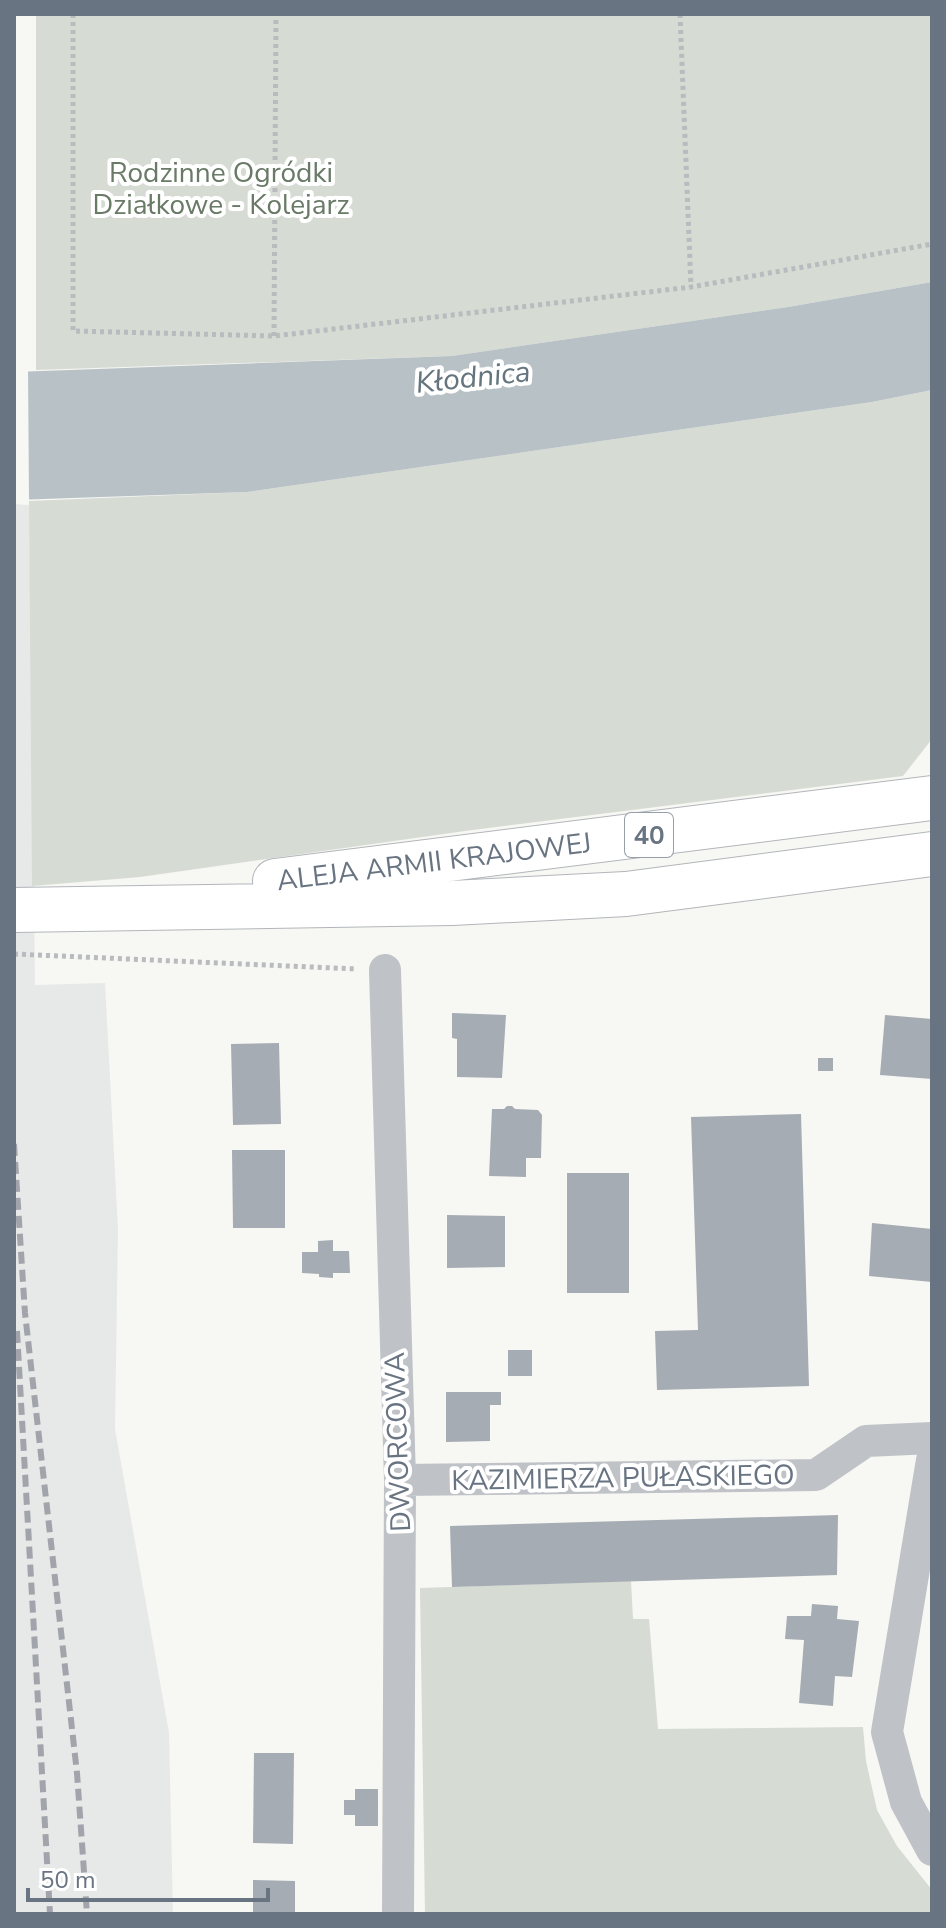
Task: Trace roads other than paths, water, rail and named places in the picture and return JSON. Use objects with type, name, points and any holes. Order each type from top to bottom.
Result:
[{"type":"main road","name":"ALEJA ARMII KRAJOWEJ","points":[[22,910],[366,871],[932,798]]},
{"type":"main road","name":"ALEJA ARMII KRAJOWEJ","points":[[22,910],[452,903],[626,894],[932,854]]},
{"type":"street","name":"DWORCOWA","points":[[385,970],[400,1480],[398,1914]]},
{"type":"street","name":"KAZIMIERZA PUŁASKIEGO","points":[[400,1480],[816,1475],[866,1441],[932,1438]]},
{"type":"street","points":[[932,1460],[887,1732],[906,1802],[932,1850]]},
{"type":"water","name":"Kłodnica","points":[[932,282],[932,390],[872,402],[247,492],[14,500],[14,372],[452,356],[788,307]]},
{"type":"railway","points":[[14,1144],[25,1313],[77,1773],[87,1914]]},
{"type":"railway","points":[[17,1331],[50,1914]]},
{"type":"park label","name":"Rodzinne Ogródki Działkowe - Kolejarz","points":[[221,188]]}]
